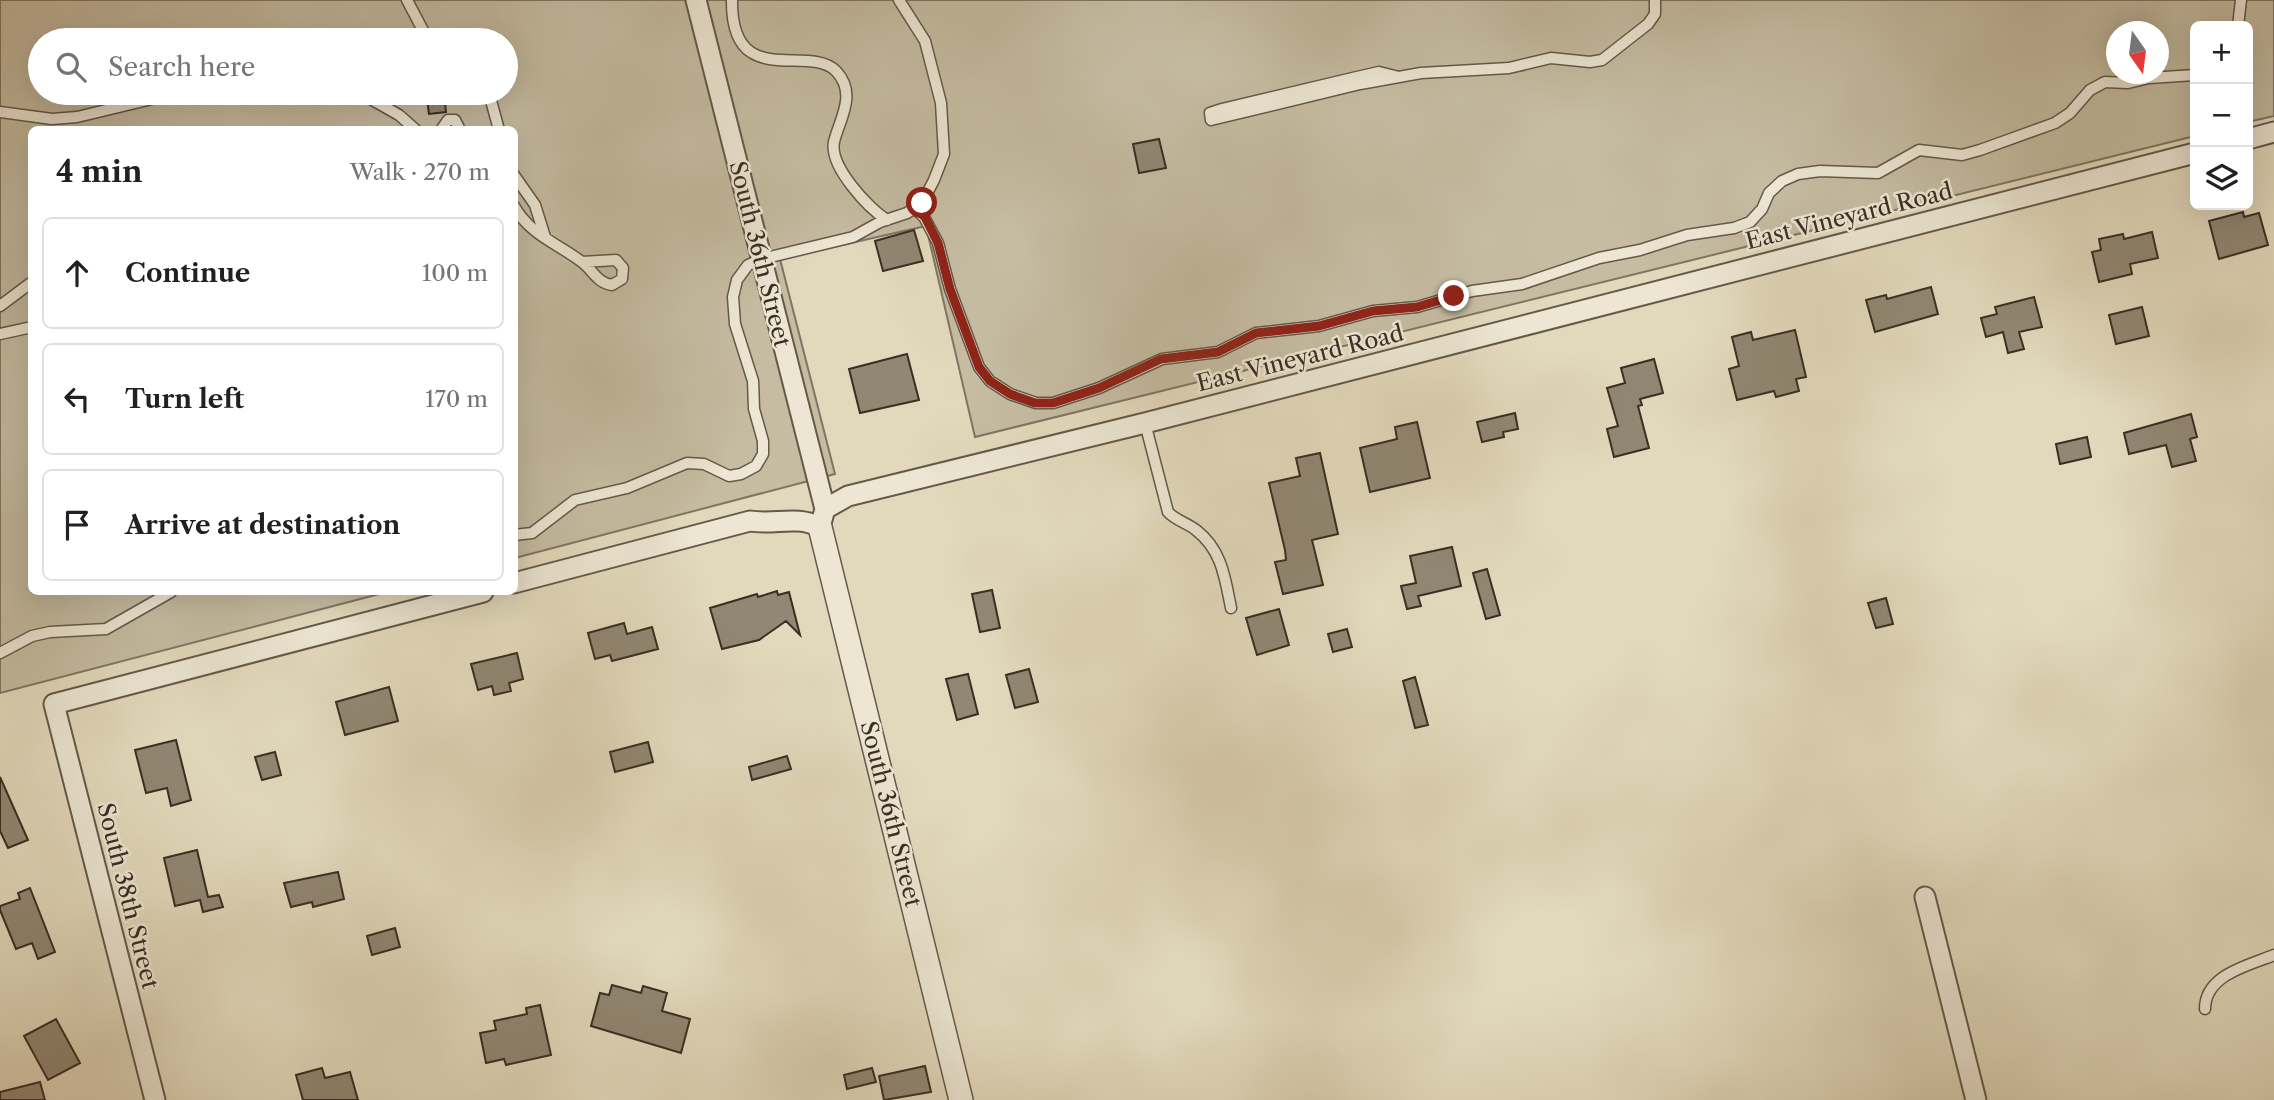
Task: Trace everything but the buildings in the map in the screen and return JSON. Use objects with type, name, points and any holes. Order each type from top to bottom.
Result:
[{"type":"street","name":"South 36th Street","points":[[696,0],[762,259],[961,1100]]},
{"type":"street","points":[[2253,138],[2274,132]]},
{"type":"street","name":"East Vineyard Road","points":[[823,518],[848,496],[1144,423],[2190,154]]},
{"type":"street","points":[[518,582],[751,521],[769,523],[788,519],[823,518]]},
{"type":"street","name":"South 38th Street","points":[[155,1100],[54,704],[472,595]]},
{"type":"street","points":[[1925,897],[1976,1100]]},
{"type":"lane","points":[[407,0],[421,28]]},
{"type":"lane","points":[[732,0],[736,27],[743,45],[758,56],[771,61],[825,64],[836,72],[844,85],[846,100],[845,118],[834,143],[834,155],[854,190],[887,220]]},
{"type":"lane","points":[[518,535],[532,533],[575,500],[626,488],[687,463],[704,464],[729,476],[741,474],[756,466],[763,454],[762,441],[754,409],[753,381],[735,324],[733,297],[737,280],[748,265],[762,259],[853,237],[914,208],[922,203],[944,154],[945,134],[934,65],[925,41],[900,0]]},
{"type":"lane","points":[[1399,77],[1379,72],[1357,77],[1222,109],[1210,113],[1211,120],[1399,77],[1509,68],[1551,58],[1590,62],[1602,60],[1648,24],[1655,14],[1655,0]]},
{"type":"lane","points":[[2239,21],[2241,0]]},
{"type":"lane","points":[[914,208],[925,217],[938,243],[950,289],[979,367],[990,381],[1010,394],[1035,403],[1053,403],[1099,388],[1161,359],[1218,352],[1256,333],[1319,326],[1373,311],[1417,307],[1472,291],[1498,289],[1687,235],[1734,228],[1750,222],[1762,209],[1769,193],[1782,181],[1798,174],[1821,171],[1878,173],[1919,149],[1962,155],[2055,122],[2070,113],[2090,89],[2105,82],[2128,83],[2190,76]]},
{"type":"lane","points":[[0,112],[52,119],[77,117],[127,105]]},
{"type":"lane","points":[[381,105],[411,126]]},
{"type":"lane","points":[[492,105],[498,126]]},
{"type":"lane","points":[[444,126],[448,120],[454,120],[458,126]]},
{"type":"lane","points":[[518,181],[535,205],[542,233],[549,243]]},
{"type":"lane","points":[[518,211],[529,226],[549,243],[582,262]]},
{"type":"lane","points":[[0,306],[28,285]]},
{"type":"lane","points":[[0,334],[28,328]]},
{"type":"lane","points":[[1144,423],[1168,512],[1203,535],[1215,550],[1222,563],[1231,608]]},
{"type":"lane","points":[[0,653],[32,636],[50,632],[106,629],[166,595]]},
{"type":"lane","points":[[2205,1009],[2205,995],[2216,981],[2274,955]]},
{"type":"shaded area","points":[[0,0],[2274,0],[2274,116],[2253,121],[2253,21],[2190,21],[2190,137],[975,437],[926,226],[780,259],[835,474],[518,557],[518,126],[28,126],[28,595],[376,595],[0,693]]},
{"type":"route","points":[[922,203],[914,208],[925,217],[938,243],[947,268],[950,289],[979,367],[990,381],[1010,394],[1035,403],[1053,403],[1099,388],[1161,359],[1202,357],[1218,352],[1256,333],[1319,326],[1373,311],[1432,304],[1454,296]]}]
